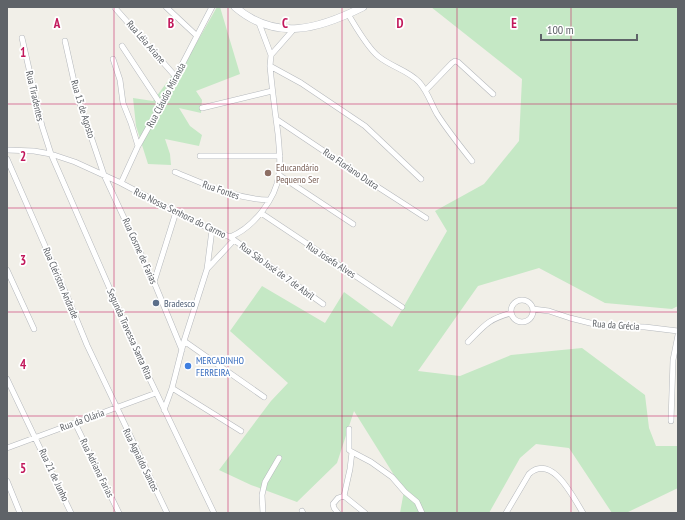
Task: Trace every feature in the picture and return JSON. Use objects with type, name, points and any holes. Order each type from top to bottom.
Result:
[{"type":"main road","points":[[235,7],[244,15],[259,22],[276,28],[293,30],[323,23],[363,7]]},
{"type":"street","points":[[166,7],[196,36]]},
{"type":"street","name":"Rua Cláudio Miranda","points":[[121,183],[138,146],[212,7]]},
{"type":"street","name":"Rua Léia Ariane","points":[[115,8],[176,77]]},
{"type":"street","points":[[348,14],[372,50],[378,56],[411,74],[426,90],[433,107],[441,120],[472,161]]},
{"type":"street","name":"Rua Nossa Senhora do Carmo","points":[[7,150],[34,151],[51,154],[75,162],[121,183],[232,239],[246,229],[261,213],[269,200],[279,175],[280,156],[272,91],[270,66],[271,55],[259,22]]},
{"type":"street","points":[[271,55],[293,30]]},
{"type":"street","name":"Rua Tiradentes","points":[[22,38],[42,126],[51,154]]},
{"type":"street","name":"Rua 13 de Agosto","points":[[65,41],[77,95],[104,175]]},
{"type":"street","points":[[122,46],[161,105]]},
{"type":"street","points":[[113,59],[120,80],[123,103],[138,146]]},
{"type":"street","points":[[426,90],[455,61],[458,62],[493,94]]},
{"type":"street","points":[[270,66],[301,83],[365,126],[421,179]]},
{"type":"street","points":[[202,108],[272,91]]},
{"type":"street","name":"Rua Floriano Dutra","points":[[276,119],[426,218]]},
{"type":"street","name":"Segunda Travessa Santa Rita","points":[[51,154],[141,360],[214,513]]},
{"type":"street","points":[[200,156],[280,156]]},
{"type":"street","name":"Rua Clériston Andrade","points":[[7,159],[87,345],[116,408]]},
{"type":"street","name":"Rua Fontes","points":[[175,172],[235,196],[255,200],[269,200]]},
{"type":"street","name":"Rua Cosme de Farias","points":[[104,175],[154,282],[182,350]]},
{"type":"street","points":[[279,175],[353,224]]},
{"type":"street","points":[[154,282],[176,212]]},
{"type":"street","name":"Rua Josefa Alves","points":[[261,213],[402,307]]},
{"type":"street","points":[[164,410],[172,388],[184,341],[207,269],[212,230]]},
{"type":"street","points":[[207,269],[232,239]]},
{"type":"street","name":"Rua São José de 7 de Abril","points":[[232,239],[323,304]]},
{"type":"street","points":[[7,270],[34,329]]},
{"type":"street","points":[[523,299],[529,302],[533,309],[531,316],[525,321],[517,321],[511,313],[511,306],[516,301],[523,299]]},
{"type":"street","name":"Rua da Grécia","points":[[533,309],[549,311],[602,326],[645,327],[678,331]]},
{"type":"street","points":[[468,342],[488,322],[500,316],[511,313]]},
{"type":"street","points":[[671,420],[673,360],[678,335]]},
{"type":"street","points":[[184,341],[264,397]]},
{"type":"street","name":"Rua 21 de Junho","points":[[7,379],[72,513]]},
{"type":"street","points":[[172,388],[241,431]]},
{"type":"street","name":"Rua da Olária","points":[[7,448],[156,393]]},
{"type":"street","name":"Rua Agnaldo Santos","points":[[116,408],[167,513]]},
{"type":"street","name":"Rua Adriana Farias","points":[[76,423],[119,513]]},
{"type":"street","points":[[349,429],[349,450],[392,477],[405,492],[417,502],[422,513]]},
{"type":"street","points":[[344,496],[352,452]]},
{"type":"street","points":[[263,512],[262,499],[265,482],[279,458]]},
{"type":"street","points":[[506,513],[529,474],[538,468],[553,472],[560,478],[583,513]]},
{"type":"street","points":[[7,481],[20,513]]},
{"type":"street","points":[[338,513],[333,504],[338,498],[344,496]]},
{"type":"street","points":[[344,496],[365,513]]},
{"type":"green space","points":[[217,7],[220,7],[240,74],[196,91],[202,100],[201,113],[179,108],[190,126],[202,135],[199,146],[165,139],[170,154],[171,165],[148,164],[136,126],[133,98],[153,101],[197,42]]},
{"type":"green space","points":[[431,7],[678,8],[678,306],[672,309],[605,303],[539,268],[478,286],[418,371],[460,376],[511,355],[582,348],[645,395],[649,428],[656,446],[678,446],[678,488],[626,513],[612,513],[569,448],[536,444],[520,458],[489,513],[400,513],[404,491],[354,411],[337,463],[297,502],[251,485],[219,470],[271,401],[288,383],[230,331],[262,286],[325,323],[344,292],[392,327],[447,231],[435,211],[484,184],[519,141],[522,79]]},
{"type":"place","name":"Educandário Pequeno Ser","points":[[268,173]]},
{"type":"place","name":"Bradesco","points":[[156,303]]},
{"type":"place","name":"MERCADINHO FERREIRA","points":[[188,366]]}]
